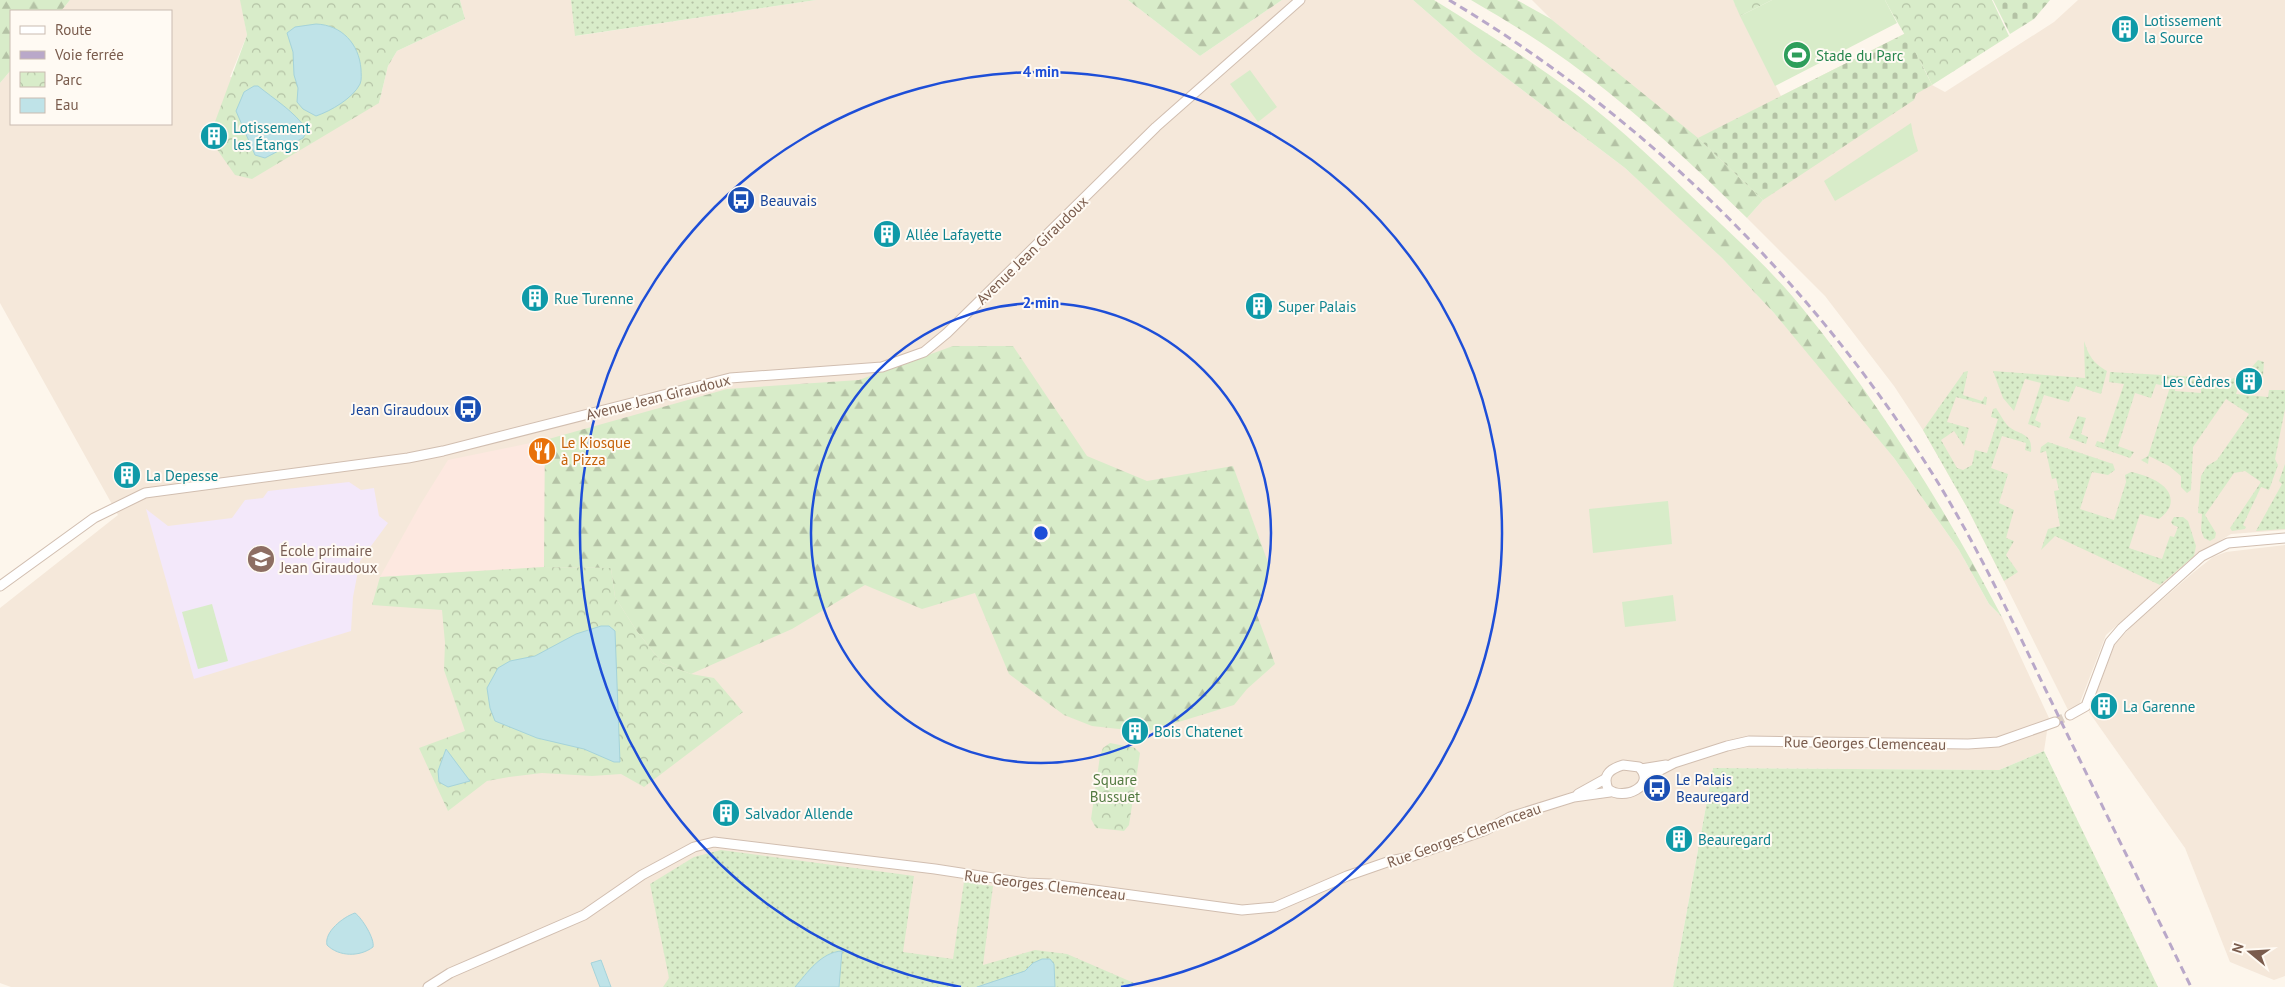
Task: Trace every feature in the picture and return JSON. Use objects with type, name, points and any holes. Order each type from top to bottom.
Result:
[{"type":"street","name":"Avenue Jean Giraudoux","points":[[0,586],[94,518],[145,493],[408,458],[452,449],[730,378],[882,367],[924,352],[954,326],[1156,127],[1300,0]]},
{"type":"street","points":[[2070,714],[2086,706],[2110,642],[2122,628],[2202,556],[2228,543],[2285,538]]},
{"type":"street","name":"Rue Georges Clemenceau","points":[[1574,797],[1605,779],[1607,773],[1613,768],[1623,765],[1643,773],[1727,746],[1750,741],[1968,744],[1998,742],[2055,722]]},
{"type":"street","name":"Rue Georges Clemenceau","points":[[428,987],[450,974],[584,915],[642,876],[694,847],[714,842],[935,869],[1026,884],[1050,884],[1242,910],[1275,907],[1348,876],[1390,861],[1410,857],[1486,830],[1510,818],[1574,797],[1610,792],[1617,795],[1632,792],[1640,786],[1643,773]]},
{"type":"street","points":[[1605,779],[1610,792]]},
{"type":"shaded area","points":[[70,0],[241,0],[247,35],[230,77],[379,103],[388,66],[397,51],[465,19],[460,0],[571,0],[576,36],[816,0],[1128,0],[1200,56],[1282,0],[1413,0],[1475,54],[1625,168],[1722,258],[1774,313],[1830,378],[1894,458],[1959,550],[1989,604],[2002,617],[2049,718],[2044,751],[1999,770],[1713,768],[1673,987],[11,987],[0,983],[0,608],[118,515],[0,303],[0,83],[10,71],[10,125],[172,125],[172,10],[62,10]]},
{"type":"shaded area","points":[[1532,0],[1733,0],[1781,96],[1906,33],[1932,85],[1945,92],[2054,22],[2078,0],[2285,0],[2285,530],[2231,534],[2195,556],[2106,635],[2079,705],[2068,710],[1968,509],[1923,430],[1894,386],[1825,296],[1747,218],[1763,200],[1551,19]]},
{"type":"shaded area","points":[[545,440],[544,567],[380,577],[420,505],[448,460]]},
{"type":"shaded area","points":[[349,482],[361,490],[374,488],[379,516],[388,523],[360,561],[353,597],[351,631],[194,679],[146,509],[168,526],[232,518],[245,500],[263,498],[268,491]]},
{"type":"shaded area","points":[[2285,545],[2285,976],[2274,980],[2230,962],[2185,848],[2089,712],[2115,644],[2133,625],[2194,572],[2213,557],[2226,552]]},
{"type":"green space","points":[[0,0],[70,0],[62,10],[10,10],[10,71],[0,83]]},
{"type":"green space","points":[[240,0],[460,0],[465,19],[397,51],[388,66],[379,103],[252,179],[235,175],[209,138],[247,35]]},
{"type":"green space","points":[[571,0],[816,0],[575,36]]},
{"type":"green space","points":[[1128,0],[1282,0],[1200,56]]},
{"type":"green space","points":[[1413,0],[1434,0],[1560,82],[1644,151],[1769,271],[1832,345],[1885,420],[1935,497],[2002,617],[1989,604],[1959,550],[1894,458],[1774,313],[1722,258],[1625,168],[1475,54]]},
{"type":"green space","points":[[1471,0],[1517,0],[1551,19],[1698,138],[1763,200],[1747,218],[1702,174],[1631,111],[1582,71],[1546,46]]},
{"type":"green space","points":[[1733,0],[1772,0],[1740,16]]},
{"type":"green space","name":"Stade du Parc","points":[[1772,0],[1885,0],[1897,23],[1775,86],[1740,16]]},
{"type":"green space","points":[[1885,0],[1992,0],[2009,36],[1932,85]]},
{"type":"green space","points":[[1993,0],[2050,0],[2034,19],[2010,34]]},
{"type":"green space","points":[[1906,33],[1932,85],[1916,94],[1914,100],[1763,200],[1698,138]]},
{"type":"green space","points":[[1250,70],[1277,107],[1258,122],[1230,84]]},
{"type":"green space","points":[[1911,123],[1918,151],[1835,201],[1824,181]]},
{"type":"green space","points":[[2084,341],[2092,359],[2107,371],[2101,394],[2076,386],[2069,402],[2044,395],[2035,420],[2041,423],[2040,428],[2028,424],[2041,383],[2025,379],[2014,411],[2003,398],[1993,371],[2085,378]]},
{"type":"green space","points":[[953,346],[1013,346],[1087,456],[1147,481],[1233,466],[1270,568],[1257,615],[1275,664],[1247,689],[1234,705],[1146,732],[1092,726],[1064,715],[1009,674],[975,593],[922,609],[865,585],[792,629],[691,674],[662,663],[636,630],[615,597],[611,568],[544,567],[545,440],[727,389],[859,380]]},
{"type":"green space","points":[[2258,360],[2264,362],[2262,390],[2238,388],[2236,394],[2268,397],[2269,390],[2285,390],[2285,409],[2275,459],[2278,465],[2269,490],[2261,487],[2243,525],[2246,527],[2245,529],[2232,531],[2230,528],[2261,482],[2245,471],[2234,473],[2205,515],[2216,533],[2215,538],[2210,541],[2204,538],[2201,530],[2202,514],[2198,513],[2201,476],[2207,466],[2217,460],[2249,414],[2226,399],[2193,447],[2191,490],[2187,493],[2181,487],[2181,476],[2169,466],[2149,456],[2148,464],[2141,460],[2148,456],[2170,387],[2156,384],[2151,398],[2135,393],[2118,446],[2134,452],[2130,458],[2095,446],[2097,441],[2104,443],[2124,384],[2109,382],[2110,372],[2231,379],[2246,374]],"holes":[[[2175,385],[2201,386],[2201,393],[2175,391]]]},
{"type":"green space","points":[[1968,371],[1963,395],[1982,401],[1985,396],[1987,398],[1986,405],[1956,397],[1947,422],[1969,428],[1964,446],[1954,431],[1941,440],[1957,468],[1963,470],[1972,465],[1975,450],[1987,453],[1998,419],[1991,417],[1993,409],[1996,408],[2008,426],[2025,435],[2030,441],[2031,446],[2031,452],[2025,450],[2026,443],[2002,436],[1991,468],[2008,474],[1999,503],[2014,510],[2006,538],[2014,541],[2006,555],[2018,572],[2004,581],[1968,509],[1923,430],[1964,372]]},
{"type":"green space","points":[[2078,416],[2086,418],[2081,434],[2088,437],[2086,444],[2069,438]]},
{"type":"green space","points":[[2048,442],[2113,464],[2115,470],[2108,475],[2092,472],[2080,509],[2114,520],[2126,482],[2125,475],[2131,472],[2158,482],[2169,492],[2170,506],[2159,519],[2140,514],[2129,548],[2162,559],[2170,536],[2174,537],[2178,527],[2171,522],[2174,517],[2183,517],[2188,521],[2196,546],[2194,556],[2160,585],[2055,536],[2041,550],[2048,529],[2060,526],[2054,491],[2059,490],[2056,478],[2052,479],[2046,451],[2040,453],[2041,447]]},
{"type":"green space","points":[[2285,464],[2285,529],[2256,531],[2282,484],[2279,481]]},
{"type":"green space","points":[[1668,501],[1672,544],[1593,553],[1589,509]]},
{"type":"green space","points":[[544,567],[611,568],[615,597],[636,630],[662,663],[691,674],[714,678],[743,712],[644,787],[621,774],[592,776],[542,773],[509,777],[487,781],[448,811],[419,748],[465,731],[444,670],[445,643],[442,610],[372,605],[380,577]]},
{"type":"green space","points":[[1673,595],[1676,621],[1625,627],[1622,602]]},
{"type":"green space","points":[[212,604],[228,661],[198,669],[182,612]]},
{"type":"green space","name":"Square Bussuet","points":[[1110,743],[1135,748],[1140,753],[1129,825],[1124,831],[1096,828],[1091,819],[1100,756],[1103,748]]},
{"type":"green space","points":[[2044,751],[2158,987],[1673,987],[1713,768],[1999,770]]},
{"type":"green space","points":[[721,850],[914,876],[903,952],[953,959],[964,882],[993,886],[983,965],[1035,950],[1067,954],[1134,983],[1133,987],[663,987],[669,978],[650,884],[694,857]]},
{"type":"water","points":[[316,24],[334,28],[353,44],[360,60],[361,82],[347,99],[316,116],[303,109],[297,102],[298,88],[294,75],[293,52],[287,33],[295,27]]},
{"type":"water","points":[[254,86],[258,86],[284,106],[306,129],[303,138],[265,158],[255,155],[236,111],[244,92]]},
{"type":"water","points":[[601,626],[609,626],[615,631],[620,762],[614,762],[584,749],[537,738],[495,721],[490,708],[487,688],[498,668],[510,661],[535,656],[576,634]]},
{"type":"water","points":[[446,749],[470,781],[448,787],[439,782],[438,771]]},
{"type":"water","points":[[355,913],[367,929],[372,939],[373,947],[356,954],[337,952],[327,945],[328,935],[340,921]]},
{"type":"water","points":[[842,951],[839,987],[795,987],[821,959],[834,952]]},
{"type":"water","points":[[1042,959],[1050,959],[1054,964],[1055,987],[977,987],[1025,971],[1033,963]]},
{"type":"water","points":[[601,960],[611,987],[600,987],[591,963]]},
{"type":"tunnel","points":[[2055,722],[2070,715]]},
{"type":"railway","points":[[1449,0],[1521,46],[1590,96],[1656,150],[1718,208],[1777,269],[1833,334],[1884,402],[1932,473],[1966,530],[2191,987]]},
{"type":"place","name":"Lotissement la Source","points":[[2125,29]]},
{"type":"place","name":"Stade du Parc","points":[[1797,55]]},
{"type":"place","name":"Lotissement les Étangs","points":[[214,136]]},
{"type":"place","name":"Beauvais","points":[[741,200]]},
{"type":"place","name":"Allée Lafayette","points":[[887,234]]},
{"type":"place","name":"Rue Turenne","points":[[535,298]]},
{"type":"place","name":"Super Palais","points":[[1259,306]]},
{"type":"place","name":"Les Cèdres","points":[[2249,381]]},
{"type":"place","name":"Jean Giraudoux","points":[[468,409]]},
{"type":"place","name":"Le Kiosque à Pizza","points":[[542,451]]},
{"type":"place","name":"La Depesse","points":[[127,475]]},
{"type":"place","name":"École primaire Jean Giraudoux","points":[[261,559]]},
{"type":"place","name":"La Garenne","points":[[2104,706]]},
{"type":"place","name":"Bois Chatenet","points":[[1135,731]]},
{"type":"place","name":"Le Palais Beauregard","points":[[1657,788]]},
{"type":"place","name":"Salvador Allende","points":[[726,813]]},
{"type":"place","name":"Beauregard","points":[[1679,839]]}]
